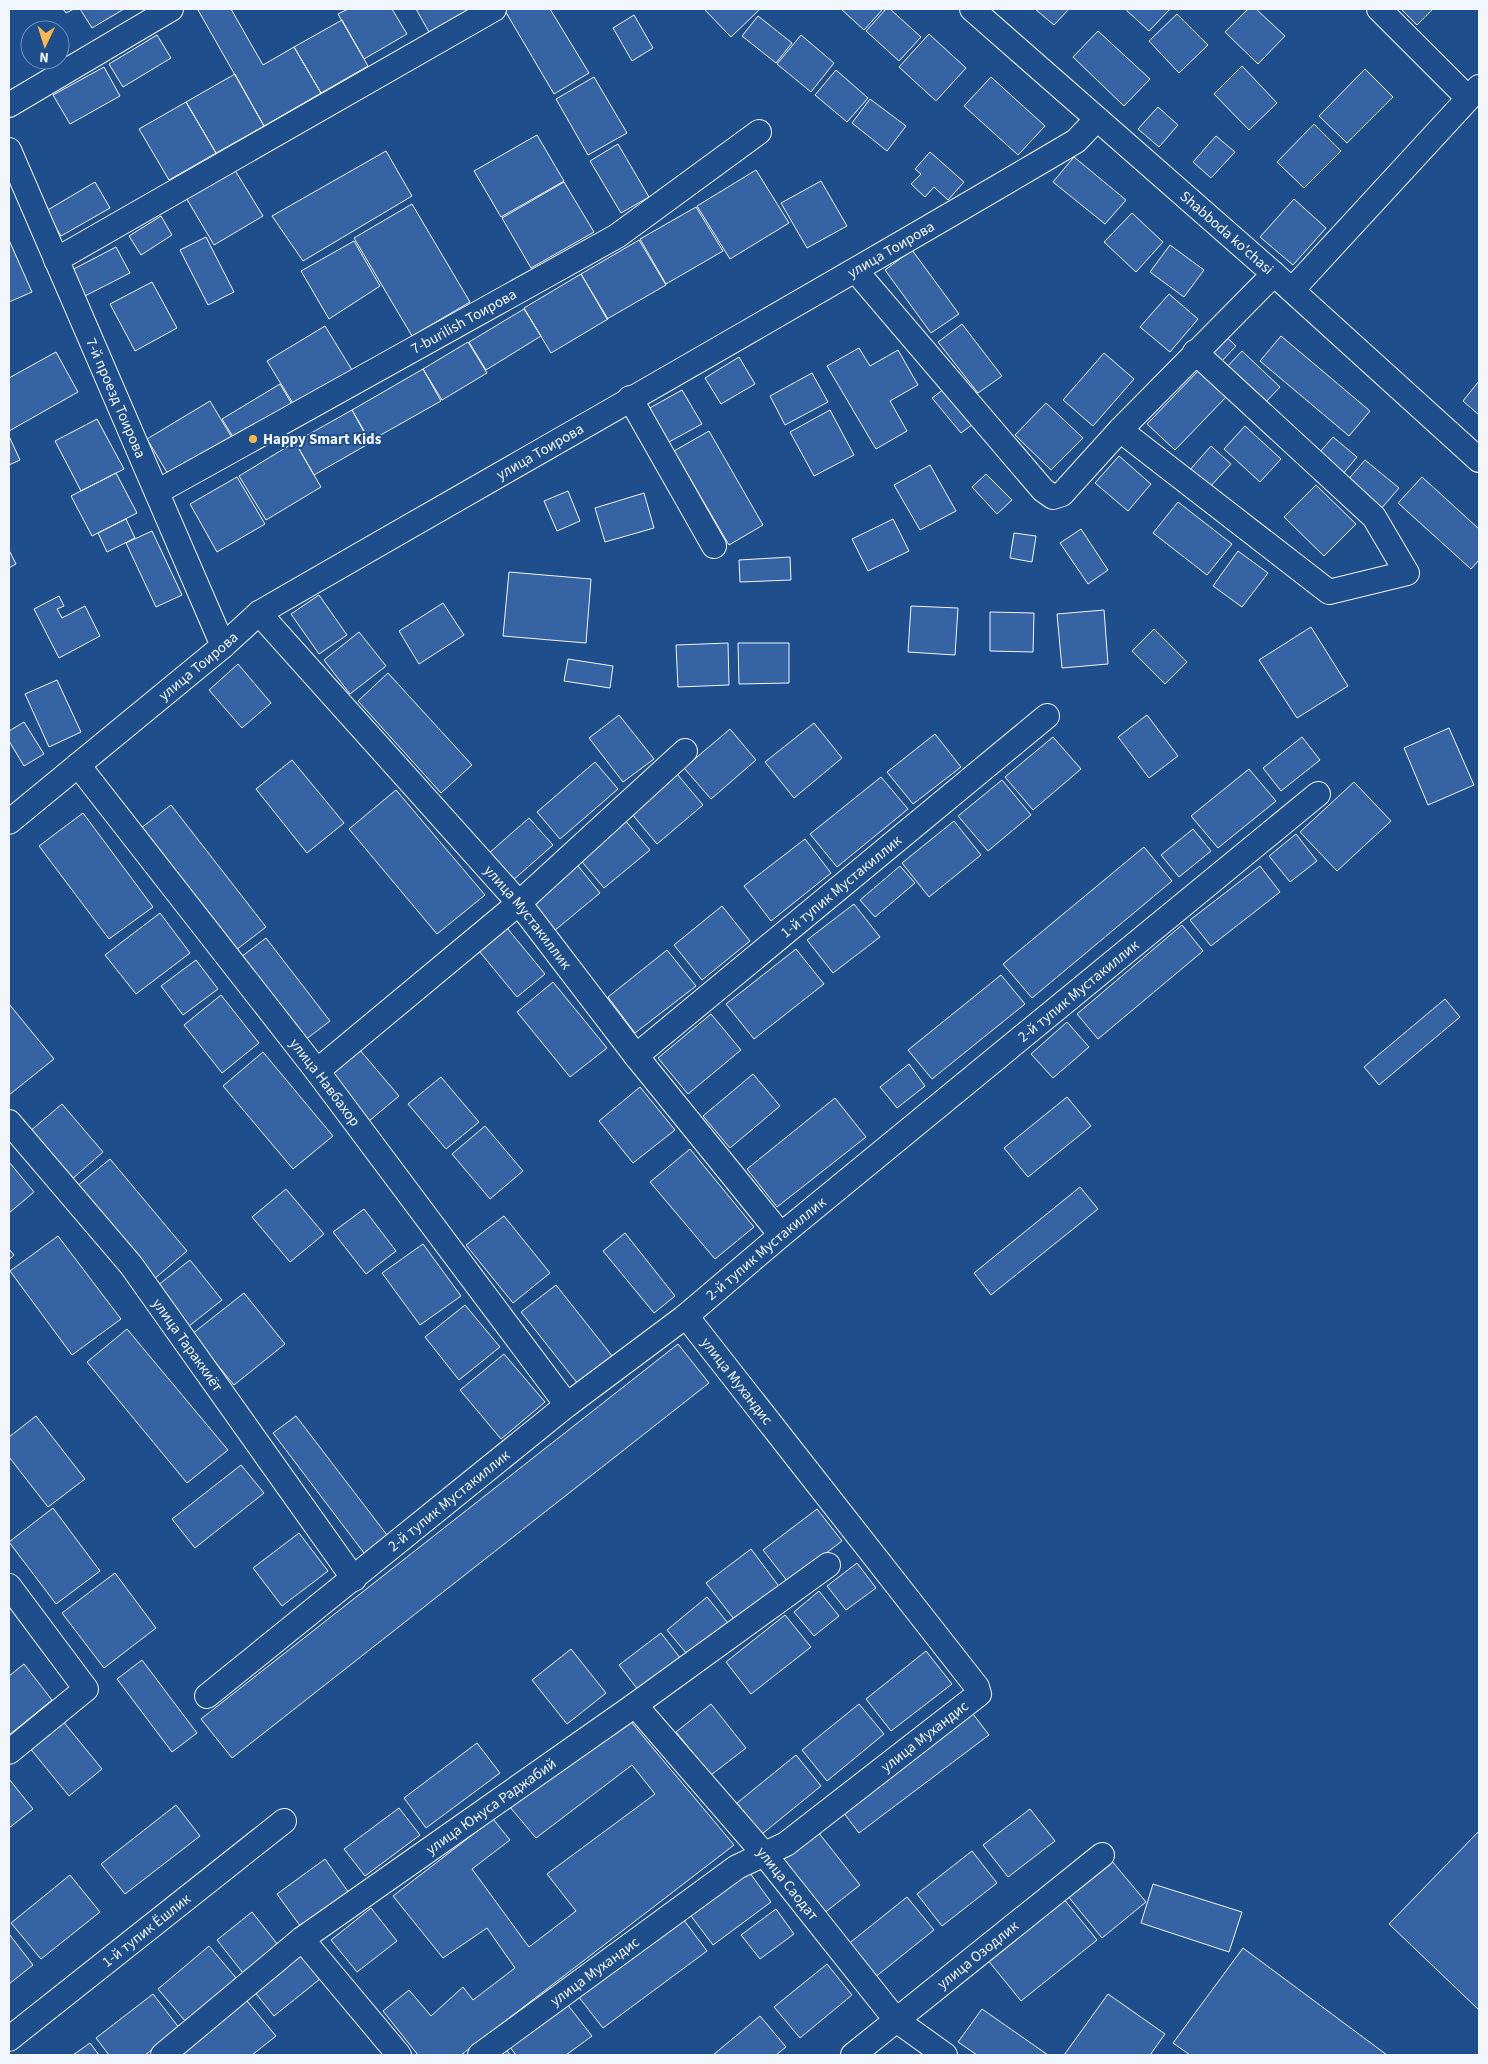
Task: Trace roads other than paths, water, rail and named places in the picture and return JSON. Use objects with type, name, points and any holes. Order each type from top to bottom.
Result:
[{"type":"street","points":[[9,105],[171,9]]},
{"type":"street","points":[[56,260],[494,9]]},
{"type":"street","name":"Shabboda ko'chasi","points":[[972,9],[1292,290],[1479,460]]},
{"type":"street","points":[[1292,290],[1474,92],[1379,9]]},
{"type":"street","name":"улица Тоирова","points":[[9,822],[223,646],[259,613],[630,398],[856,271],[1076,141],[1097,119]]},
{"type":"street","name":"7-burilish Тоирова","points":[[156,492],[617,236],[759,132]]},
{"type":"street","name":"7-й проезд Тоирова","points":[[9,150],[223,646]]},
{"type":"street","points":[[856,271],[1044,490],[1053,497],[1062,494],[1195,352],[1274,274]]},
{"type":"street","points":[[1120,430],[1329,592],[1408,573],[1374,517],[1195,352]]},
{"type":"street","points":[[630,398],[714,546]]},
{"type":"street","name":"улица Мустакиллик","points":[[259,613],[519,903],[636,1056],[781,1234]]},
{"type":"street","name":"1-й тупик Мустакиллик","points":[[636,1056],[1047,716]]},
{"type":"street","points":[[317,1071],[519,903],[685,751]]},
{"type":"street","name":"улица Навбахор","points":[[78,765],[317,1071],[567,1405]]},
{"type":"street","name":"2-й тупик Мустакиллик","points":[[207,1696],[567,1405],[686,1316],[781,1234],[1318,794]]},
{"type":"street","name":"улица Тараккиёт","points":[[9,1122],[132,1265],[354,1579]]},
{"type":"street","name":"улица Мухандис","points":[[480,2055],[737,1867],[786,1844],[979,1694],[977,1687],[686,1316]]},
{"type":"street","name":"улица Юнуса Раджабий","points":[[163,2055],[302,1939],[634,1705],[828,1565]]},
{"type":"street","points":[[9,1586],[86,1689],[9,1752]]},
{"type":"street","name":"улица Саодат","points":[[634,1705],[765,1855],[896,2020],[945,2055]]},
{"type":"street","name":"1-й тупик Ёшлик","points":[[9,2039],[284,1821]]},
{"type":"street","name":"улица Озодлик","points":[[853,2055],[1102,1855]]},
{"type":"street","points":[[302,1939],[399,2055]]},
{"type":"place","name":"Happy Smart Kids","points":[[253,439]]}]
